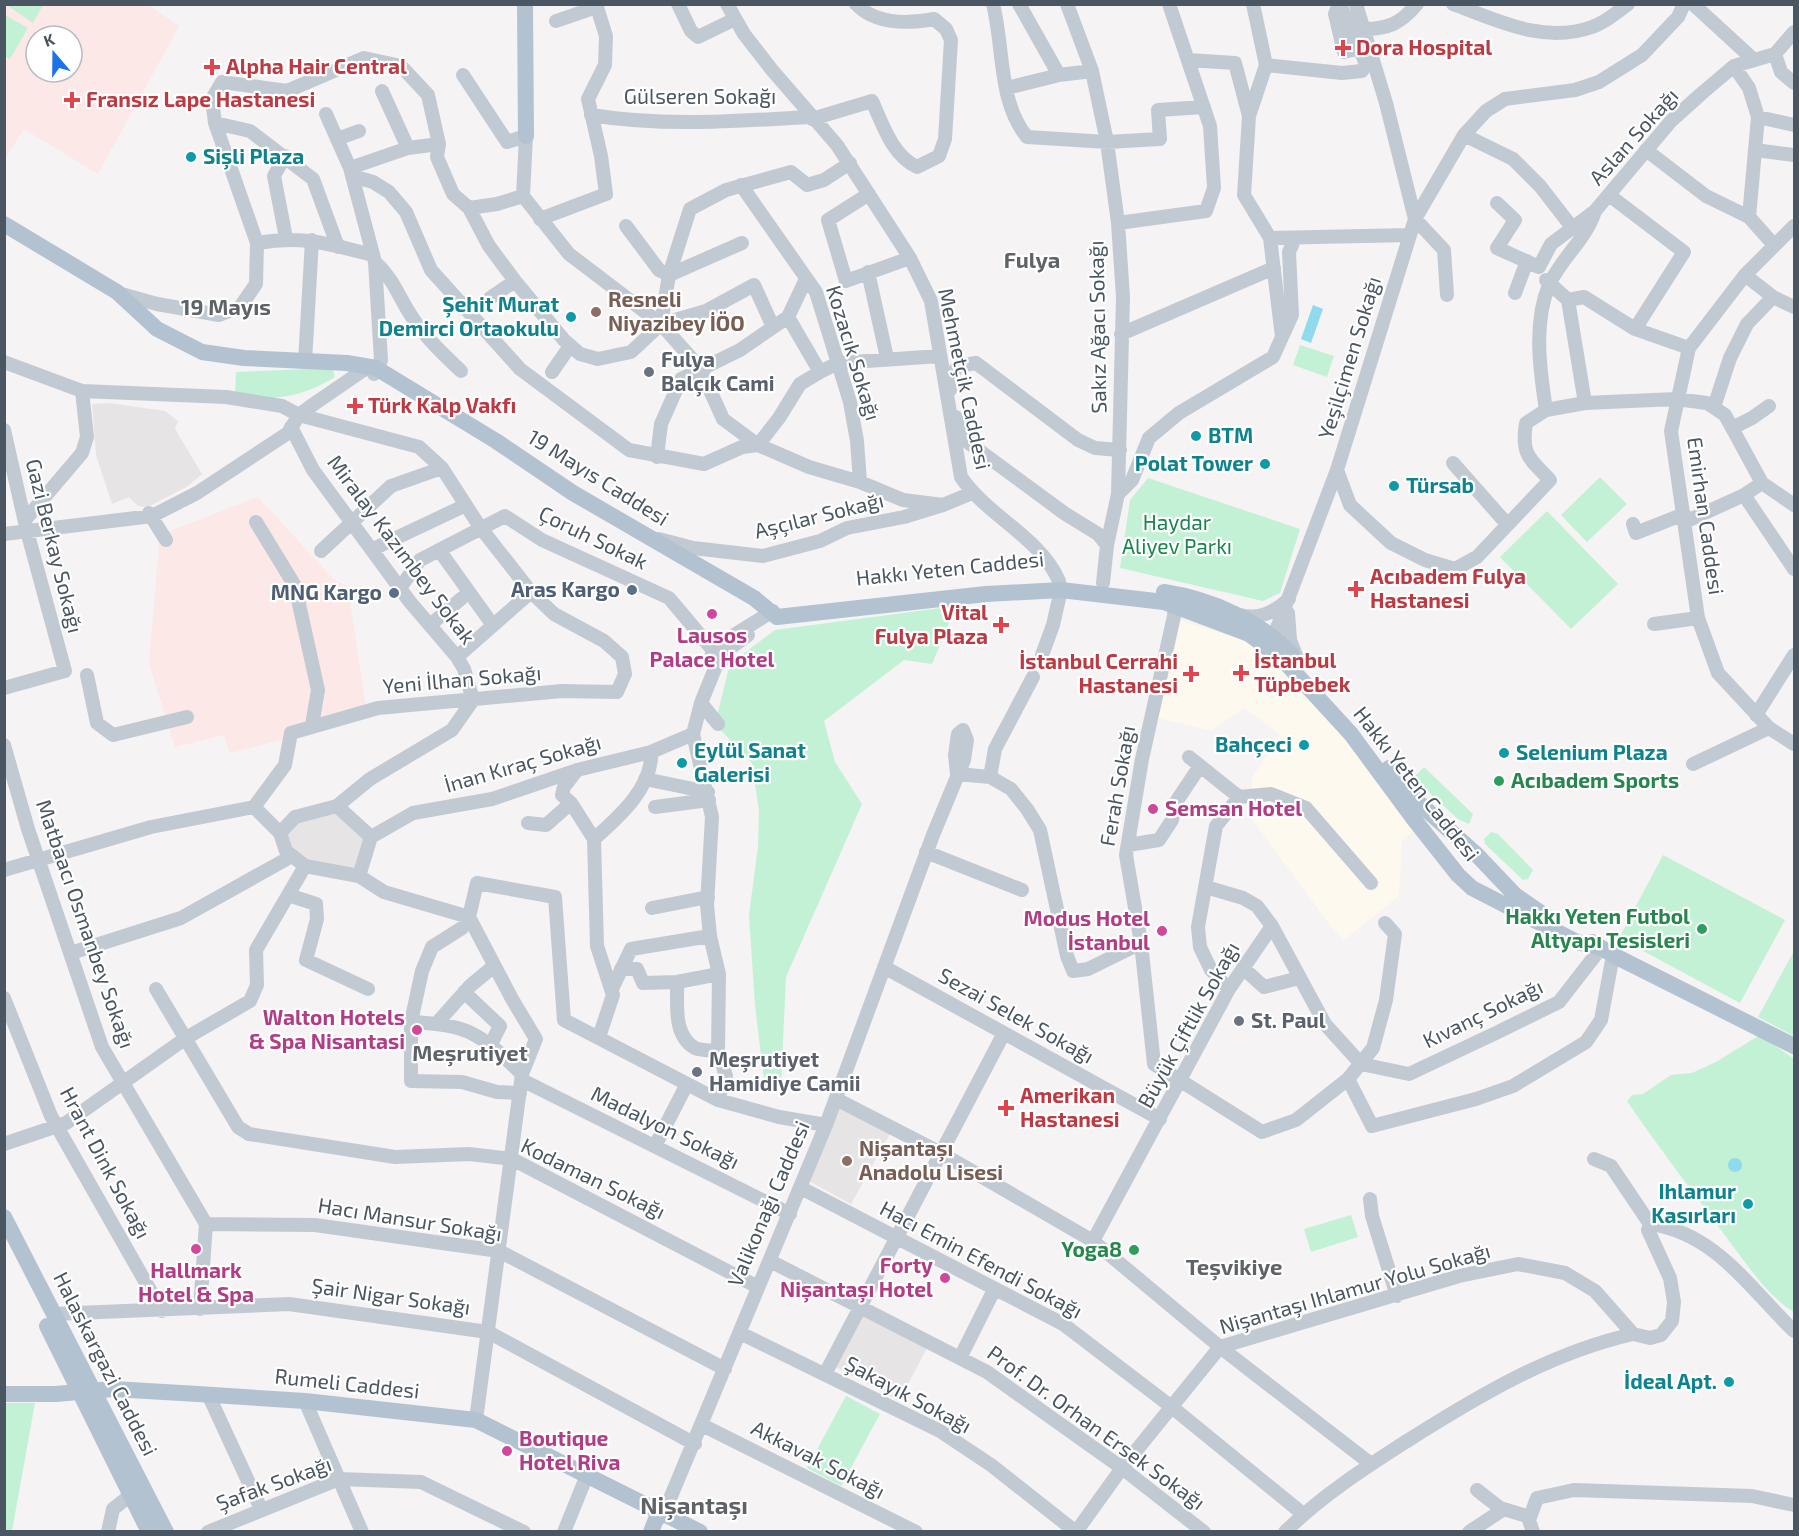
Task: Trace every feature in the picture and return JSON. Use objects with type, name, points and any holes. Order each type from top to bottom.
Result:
[{"type":"main road","points":[[525,4],[526,136]]},
{"type":"main road","name":"19 Mayıs Caddesi","points":[[5,225],[117,292],[158,329],[201,352],[244,358],[347,363],[376,368],[486,435],[573,493],[640,531],[775,614]]},
{"type":"main road","name":"Hakkı Yeten Caddesi","points":[[775,614],[994,584],[1103,583],[1230,613],[1299,663],[1420,804],[1529,907],[1607,952],[1794,1046]]},
{"type":"main road","name":"Hakkı Yeten Caddesi","points":[[1056,584],[1144,598],[1175,600],[1274,644],[1350,734],[1458,875],[1472,888],[1577,942],[1607,952]]},
{"type":"main road","points":[[1413,818],[1428,828],[1455,856],[1467,856],[1468,847]]},
{"type":"main road","points":[[1472,888],[1479,872],[1486,868],[1503,888],[1515,895]]},
{"type":"main road","name":"Halaskargazi Caddesi","points":[[4,1217],[53,1314],[149,1532]]},
{"type":"main road","name":"Halaskargazi Caddesi","points":[[4,1240],[85,1391],[166,1532]]},
{"type":"main road","name":"Rumeli Caddesi","points":[[4,1394],[113,1389],[208,1394],[305,1401],[476,1420],[700,1532]]},
{"type":"main road","name":"Valikonağı Caddesi","points":[[651,1532],[656,1519],[664,1513],[665,1521],[661,1532]]},
{"type":"street","points":[[678,4],[691,31],[698,37],[735,19]]},
{"type":"street","name":"Mehmetçik Caddesi","points":[[727,4],[744,34],[850,163],[910,258],[931,301],[957,436],[961,477],[972,493],[1004,521],[1056,584]]},
{"type":"street","name":"Gülseren Sokağı","points":[[591,115],[632,122],[811,118],[872,101],[889,139],[905,161],[917,167],[939,156],[945,139],[951,40],[946,29],[934,20],[905,25],[865,14],[856,4]]},
{"type":"street","points":[[993,4],[1007,88],[1018,126],[1028,137],[1107,142],[1160,139],[1158,110],[1204,107]]},
{"type":"street","points":[[1019,4],[1059,75]]},
{"type":"street","name":"Sakız Ağacı Sokağı","points":[[1067,4],[1092,70],[1107,142],[1118,223],[1124,297],[1121,334],[1118,494],[1107,545],[1103,583]]},
{"type":"street","points":[[1118,223],[1206,211],[1214,188],[1210,126],[1169,4]]},
{"type":"street","points":[[1253,4],[1266,65],[1248,116],[1244,195],[1270,238],[1282,337]]},
{"type":"street","points":[[1266,65],[1342,73],[1362,71],[1366,64],[1340,4]]},
{"type":"street","points":[[1356,4],[1415,219],[1444,250],[1447,295]]},
{"type":"street","points":[[1364,29],[1396,25],[1418,4]]},
{"type":"street","points":[[1453,4],[1526,31],[1550,34],[1593,27],[1628,4]]},
{"type":"street","name":"Yeşilçimen Sokağı","points":[[1274,644],[1337,470],[1415,219],[1464,135],[1486,111],[1505,99],[1575,90],[1599,82],[1642,55],[1678,17],[1684,4]]},
{"type":"street","points":[[1693,4],[1754,60]]},
{"type":"street","points":[[540,219],[606,194],[601,156],[588,99],[605,65],[606,36],[597,6],[556,21]]},
{"type":"street","points":[[1794,32],[1775,54],[1781,72],[1794,83]]},
{"type":"street","name":"Aslan Sokağı","points":[[1515,293],[1533,264],[1551,244],[1571,226],[1595,211],[1671,121],[1734,66],[1775,54]]},
{"type":"street","points":[[117,292],[157,304],[219,315],[240,307],[256,284],[257,243],[215,123],[212,99],[222,82],[287,91],[364,58],[401,66],[428,95],[439,144],[437,157],[453,194],[469,208],[489,246],[515,281],[570,346],[580,354],[598,359],[631,352],[661,324],[706,310],[754,285],[773,327]]},
{"type":"street","points":[[1188,60],[1235,63],[1248,116]]},
{"type":"street","points":[[1734,66],[1749,88],[1758,117],[1749,217]]},
{"type":"street","points":[[1007,88],[1059,75],[1092,70]]},
{"type":"street","points":[[463,75],[507,142],[526,136],[523,196],[540,219],[568,254],[661,324],[700,368],[723,419],[758,445],[810,467],[860,482],[903,500],[943,505]]},
{"type":"street","points":[[382,91],[408,148]]},
{"type":"street","points":[[4,534],[26,525],[150,514],[198,493],[288,433],[295,421],[365,369],[376,368],[381,360],[374,259],[351,172],[326,114]]},
{"type":"street","points":[[1758,117],[1794,125]]},
{"type":"street","points":[[215,123],[250,131],[313,179],[338,247]]},
{"type":"street","points":[[337,139],[358,131]]},
{"type":"street","points":[[1464,135],[1513,159],[1540,186],[1571,226]]},
{"type":"street","points":[[351,172],[408,148],[439,144]]},
{"type":"street","points":[[1646,150],[1706,196],[1749,217],[1774,245]]},
{"type":"street","points":[[1755,150],[1794,155]]},
{"type":"street","points":[[285,156],[274,176],[286,238]]},
{"type":"street","points":[[661,324],[669,274],[690,209],[741,186],[791,172],[807,184],[824,180],[850,163]]},
{"type":"street","points":[[351,172],[389,192],[406,212],[431,270],[520,369],[629,450],[704,464],[742,447],[758,445],[779,418],[800,384],[838,363],[940,356]]},
{"type":"street","name":"Kozacık Sokağı","points":[[741,186],[816,292],[838,363],[855,431],[860,482]]},
{"type":"street","points":[[868,194],[828,220],[846,280],[910,258]]},
{"type":"street","points":[[1609,195],[1684,252],[1635,329]]},
{"type":"street","points":[[469,208],[497,204],[523,196]]},
{"type":"street","points":[[1497,203],[1515,220],[1497,248],[1533,264],[1549,285],[1568,300],[1585,403]]},
{"type":"street","points":[[1546,410],[1540,375],[1540,324],[1549,285],[1595,211]]},
{"type":"street","points":[[626,226],[659,270],[669,274],[742,243]]},
{"type":"street","name":"Emirhan Caddesi","points":[[1794,226],[1745,275],[1689,348],[1671,431],[1698,618],[1718,674],[1769,728],[1794,744]]},
{"type":"street","points":[[1270,238],[1410,235]]},
{"type":"street","points":[[257,243],[286,238],[312,240],[374,259],[389,275],[413,320],[433,345],[461,371]]},
{"type":"street","points":[[1118,494],[1132,480],[1149,438],[1179,413],[1273,357],[1292,315],[1289,252],[1295,238]]},
{"type":"street","points":[[305,362],[312,240]]},
{"type":"street","points":[[1121,334],[1274,268]]},
{"type":"street","points":[[868,272],[887,358]]},
{"type":"street","points":[[1745,275],[1773,297],[1794,307]]},
{"type":"street","points":[[657,457],[662,424],[681,379],[740,350],[788,317],[806,279]]},
{"type":"street","points":[[490,298],[515,281]]},
{"type":"street","points":[[1568,300],[1584,297],[1635,329],[1689,348]]},
{"type":"street","points":[[1714,407],[1730,358],[1747,324],[1773,297]]},
{"type":"street","points":[[788,317],[820,372]]},
{"type":"street","points":[[552,372],[570,346]]},
{"type":"street","points":[[4,362],[82,391],[226,397],[282,406],[295,421],[419,447],[442,468],[480,527],[531,592],[457,657]]},
{"type":"street","points":[[1107,545],[1086,526],[1064,513],[957,436],[948,381],[958,366],[976,363],[1078,440],[1095,448],[1120,450]]},
{"type":"street","points":[[26,525],[82,453],[87,437],[82,391]]},
{"type":"street","points":[[1337,470],[1350,505],[1391,543],[1425,560],[1455,569],[1477,557],[1550,480],[1531,460],[1522,445],[1526,423],[1546,410],[1585,403],[1677,399],[1707,403],[1725,415],[1762,483],[1794,505]]},
{"type":"street","points":[[1732,428],[1769,406]]},
{"type":"street","name":"Miralay Kazımbey Sokak","points":[[295,421],[313,470],[353,521],[400,588],[457,657],[464,669],[473,700]]},
{"type":"street","name":"Gazi Berkay Sokağı","points":[[4,430],[26,525],[65,671],[4,688]]},
{"type":"street","points":[[1454,463],[1507,524]]},
{"type":"street","points":[[321,551],[390,486],[442,468]]},
{"type":"street","points":[[1633,524],[1636,533],[1684,518],[1744,495],[1762,483]]},
{"type":"street","name":"Aşçılar Sokağı","points":[[640,531],[693,548],[763,556],[820,541],[847,528],[904,517],[972,493]]},
{"type":"street","points":[[1744,495],[1794,569]]},
{"type":"street","points":[[373,549],[465,505]]},
{"type":"street","points":[[1086,526],[1108,518],[1114,513]]},
{"type":"street","points":[[150,514],[166,540]]},
{"type":"street","name":"Çoruh Sokak","points":[[480,527],[505,516],[542,540],[669,598],[718,652]]},
{"type":"street","points":[[4,870],[151,827],[254,807],[285,765],[291,733],[312,725],[318,690],[295,586],[256,522]]},
{"type":"street","points":[[400,588],[420,560],[480,527]]},
{"type":"street","points":[[439,550],[492,624]]},
{"type":"street","points":[[1042,655],[1053,625],[1056,584]]},
{"type":"street","name":"Yeni İlhan Sokağı","points":[[312,725],[378,708],[562,692],[617,692],[625,674],[622,657],[604,641],[554,614],[531,592]]},
{"type":"street","points":[[430,625],[462,598]]},
{"type":"street","points":[[1230,613],[1251,618],[1265,615],[1289,599]]},
{"type":"street","name":"Yeşilçimen Sokağı","points":[[1289,599],[1288,625],[1299,663]]},
{"type":"street","name":"Ferah Sokağı","points":[[1175,600],[1174,616],[1142,759],[1126,855],[1141,943],[1155,1064],[1180,1080]]},
{"type":"street","name":"Hakkı Yeten Caddesi","points":[[718,652],[775,614]]},
{"type":"street","points":[[1654,624],[1698,618]]},
{"type":"street","points":[[718,652],[693,734],[712,817],[708,897],[710,936],[719,974],[718,1051],[726,1076],[718,1100]]},
{"type":"street","points":[[1756,714],[1794,655]]},
{"type":"street","points":[[87,675],[97,723],[113,735],[188,717]]},
{"type":"street","points":[[1033,677],[995,749],[990,777],[1011,789],[1040,830],[1067,956],[1073,971],[1088,969],[1141,943]]},
{"type":"street","points":[[280,833],[294,817],[337,806],[370,779],[452,730],[473,700]]},
{"type":"street","points":[[701,703],[718,724]]},
{"type":"street","points":[[1693,764],[1769,728]]},
{"type":"street","name":"İnan Kıraç Sokağı","points":[[371,837],[413,813],[492,799],[577,770],[651,752],[693,734]]},
{"type":"street","name":"Matbaacı Osmanbey Sokağı","points":[[4,745],[39,860],[102,1047],[121,1083],[206,1224]]},
{"type":"street","points":[[591,834],[619,817],[652,768],[651,752]]},
{"type":"street","points":[[1128,845],[1159,840],[1172,820],[1176,802],[1194,761],[1239,797],[1271,794],[1306,808],[1371,883]]},
{"type":"street","points":[[567,799],[564,787],[577,770]]},
{"type":"street","name":"Valikonağı Caddesi","points":[[664,1513],[826,1125],[957,774],[990,777]]},
{"type":"street","points":[[645,779],[708,796]]},
{"type":"street","points":[[546,781],[567,799],[591,834],[597,946],[613,995],[599,1037]]},
{"type":"street","points":[[655,807],[708,796]]},
{"type":"street","points":[[1229,989],[1211,970],[1200,947],[1198,927],[1216,826],[1239,797]]},
{"type":"street","points":[[528,824],[546,825],[567,799]]},
{"type":"street","points":[[337,806],[371,837],[359,876]]},
{"type":"street","points":[[254,807],[280,833],[286,851],[305,866],[359,876],[384,892],[469,917],[536,1039],[521,1082],[476,1420]]},
{"type":"street","points":[[926,852],[1022,890]]},
{"type":"street","points":[[71,953],[181,918],[292,856]]},
{"type":"street","points":[[4,1144],[66,1123],[186,1038],[250,1001],[257,986],[256,950],[305,866]]},
{"type":"street","points":[[521,1082],[497,1092],[462,1082],[411,1081],[411,1022],[422,971],[432,947],[462,928],[469,917],[477,883],[555,897],[564,1020],[718,1100],[779,1117],[826,1125]]},
{"type":"street","points":[[1206,887],[1243,898],[1257,906],[1272,926],[1325,1024],[1361,1064]]},
{"type":"street","points":[[288,895],[316,903],[317,919],[314,937],[306,960],[368,989]]},
{"type":"street","points":[[652,908],[708,897]]},
{"type":"street","points":[[1180,1080],[1262,1132],[1296,1120],[1348,1079],[1373,1048],[1389,982],[1395,934],[1385,922]]},
{"type":"street","name":"Büyük Çiftlik Sokağı","points":[[1093,1241],[1229,989],[1272,926]]},
{"type":"street","points":[[612,989],[631,949],[710,936]]},
{"type":"street","points":[[1348,1079],[1372,1126],[1476,1099],[1513,1086],[1586,1042],[1601,1020],[1607,952]]},
{"type":"street","name":"Kıvanç Sokağı","points":[[1361,1064],[1409,1074],[1559,1002],[1607,952]]},
{"type":"street","points":[[437,1023],[464,992],[494,966]]},
{"type":"street","name":"Sezai Selek Sokağı","points":[[884,967],[1160,1119]]},
{"type":"street","points":[[1243,968],[1264,987],[1299,978]]},
{"type":"street","points":[[621,969],[637,969],[643,983],[677,981],[719,974]]},
{"type":"street","points":[[677,981],[678,1022],[684,1036],[695,1048],[718,1051]]},
{"type":"street","name":"Kodaman Sokağı","points":[[156,989],[238,1127],[249,1134],[395,1156],[469,1154],[512,1159],[758,1287]]},
{"type":"street","points":[[464,992],[500,1026],[491,1044]]},
{"type":"street","name":"Hrant Dink Sokağı","points":[[4,998],[58,1126],[162,1311]]},
{"type":"street","points":[[411,1022],[437,1023],[471,1031],[491,1044],[521,1082]]},
{"type":"street","points":[[825,1374],[939,1152],[1005,1033]]},
{"type":"street","name":"Madalyon Sokağı","points":[[521,1082],[790,1214]]},
{"type":"street","points":[[655,1146],[687,1084]]},
{"type":"street","points":[[836,1099],[939,1152],[1093,1241],[1220,1347],[1371,1464]]},
{"type":"street","points":[[1594,1159],[1611,1166],[1650,1224]]},
{"type":"street","name":"Hacı Emin Efendi Sokağı","points":[[801,1188],[1062,1324],[1173,1408],[1303,1514]]},
{"type":"street","points":[[1370,1199],[1372,1216],[1397,1296]]},
{"type":"street","points":[[200,1309],[206,1224]]},
{"type":"street","name":"Hacı Mansur Sokağı","points":[[206,1224],[315,1225],[499,1251],[725,1369]]},
{"type":"street","points":[[1650,1224],[1670,1226],[1700,1240],[1741,1274],[1792,1327]]},
{"type":"street","points":[[1285,1532],[1303,1514],[1371,1464],[1470,1401],[1517,1375],[1613,1338],[1634,1334],[1650,1338],[1661,1335],[1672,1321],[1674,1302],[1670,1278],[1648,1230],[1650,1224]]},
{"type":"street","name":"Prof. Dr. Orhan Ersek Sokağı","points":[[770,1261],[987,1372],[1122,1468],[1204,1532]]},
{"type":"street","name":"Nişantaşı Ihlamur Yolu Sokağı","points":[[1076,1532],[1122,1468],[1173,1408],[1220,1347],[1459,1276],[1518,1264],[1565,1273],[1596,1291],[1634,1334]]},
{"type":"street","points":[[960,1358],[994,1290]]},
{"type":"street","name":"Şair Nigar Sokağı","points":[[53,1314],[289,1304],[488,1332],[694,1444]]},
{"type":"street","name":"Şakayık Sokağı","points":[[740,1333],[940,1431],[991,1465],[1076,1532]]},
{"type":"street","points":[[208,1394],[261,1509]]},
{"type":"street","points":[[305,1401],[362,1532]]},
{"type":"street","name":"Akkavak Sokağı","points":[[702,1425],[915,1532]]},
{"type":"street","points":[[564,1532],[586,1475]]},
{"type":"street","name":"Şafak Sokağı","points":[[208,1532],[339,1479],[421,1482],[524,1532]]},
{"type":"street","points":[[1477,1490],[1504,1509],[1530,1517]]},
{"type":"street","points":[[1533,1532],[1530,1517],[1537,1498],[1574,1490],[1752,1496],[1794,1505]]},
{"type":"street","points":[[108,1532],[113,1509],[132,1494]]},
{"type":"street","points":[[1469,1532],[1504,1509]]},
{"type":"shaded area","name":"Fransız Lape Hastanesi","points":[[5,5],[148,5],[179,26],[98,174],[24,129],[5,158]]},
{"type":"shaded area","points":[[109,403],[165,411],[178,421],[175,429],[202,474],[188,486],[148,507],[138,506],[129,497],[112,504],[96,455],[92,404]]},
{"type":"shaded area","points":[[258,497],[333,579],[348,588],[366,708],[349,722],[230,753],[224,735],[175,747],[149,663],[160,535]]},
{"type":"shaded area","points":[[1181,621],[1241,639],[1269,656],[1311,689],[1417,828],[1402,841],[1399,896],[1344,940],[1329,924],[1252,819],[1252,778],[1280,734],[1244,708],[1211,731],[1158,718]]},
{"type":"shaded area","points":[[335,809],[368,838],[358,872],[304,859],[289,850],[283,834],[296,819]]},
{"type":"shaded area","points":[[840,1105],[891,1132],[851,1204],[809,1181]]},
{"type":"shaded area","points":[[861,1312],[927,1348],[899,1401],[832,1365]]},
{"type":"green space","points":[[5,4],[43,4],[43,5],[33,23]]},
{"type":"green space","points":[[5,15],[24,26],[24,35],[10,59],[5,56]]},
{"type":"green space","points":[[1300,345],[1334,356],[1327,377],[1293,365]]},
{"type":"green space","points":[[332,368],[335,377],[298,394],[235,398],[236,372]]},
{"type":"green space","points":[[1600,477],[1627,504],[1587,542],[1561,515]]},
{"type":"green space","name":"Haydar Aliyev Parkı","points":[[1148,478],[1300,529],[1280,593],[1263,601],[1120,568],[1130,500]]},
{"type":"green space","points":[[1547,511],[1618,584],[1571,629],[1500,557]]},
{"type":"green space","points":[[956,606],[932,664],[904,660],[824,721],[835,762],[862,804],[786,977],[781,1085],[764,1079],[755,1006],[749,915],[758,847],[759,811],[752,763],[715,724],[730,664],[775,630]]},
{"type":"green space","points":[[1424,767],[1473,814],[1469,824],[1458,819],[1413,778]]},
{"type":"green space","points":[[1491,832],[1498,834],[1533,870],[1528,879],[1523,880],[1485,844],[1484,839]]},
{"type":"green space","name":"Hakkı Yeten Futbol Altyapı Tesisleri","points":[[1663,855],[1785,920],[1740,1003],[1619,938]]},
{"type":"green space","points":[[1794,951],[1794,1036],[1758,1017]]},
{"type":"green space","name":"Ihlamur Kasırları","points":[[1760,1035],[1794,1059],[1794,1312],[1775,1297],[1749,1268],[1627,1101],[1632,1095],[1643,1094],[1671,1075],[1692,1073],[1716,1062]]},
{"type":"green space","points":[[1351,1215],[1358,1237],[1311,1252],[1304,1229]]},
{"type":"green space","points":[[846,1396],[880,1414],[841,1486],[807,1468]]},
{"type":"green space","points":[[5,1403],[35,1403],[12,1531],[5,1531]]},
{"type":"water","points":[[1313,305],[1323,309],[1311,343],[1301,339]]},
{"type":"water","points":[[1735,1158],[1740,1160],[1742,1165],[1740,1170],[1735,1172],[1730,1170],[1728,1165],[1730,1160]]},
{"type":"place","name":"Dora Hospital","points":[[1343,48]]},
{"type":"place","name":"Alpha Hair Central","points":[[212,67]]},
{"type":"place","name":"Fransız Lape Hastanesi","points":[[72,100]]},
{"type":"place","name":"Sişli Plaza","points":[[191,157]]},
{"type":"place","name":"Resneli Niyazibey İÖO","points":[[596,312]]},
{"type":"place","name":"Şehit Murat Demirci Ortaokulu","points":[[571,317]]},
{"type":"place","name":"Fulya Balçık Cami","points":[[649,372]]},
{"type":"place","name":"Türk Kalp Vakfı","points":[[355,406]]},
{"type":"place","name":"BTM","points":[[1196,436]]},
{"type":"place","name":"Polat Tower","points":[[1265,464]]},
{"type":"place","name":"Türsab","points":[[1394,486]]},
{"type":"place","name":"Acıbadem Fulya Hastanesi","points":[[1356,589]]},
{"type":"place","name":"Aras Kargo","points":[[632,590]]},
{"type":"place","name":"MNG Kargo","points":[[394,593]]},
{"type":"place","name":"Lausos Palace Hotel","points":[[712,614]]},
{"type":"place","name":"Vital Fulya Plaza","points":[[1001,625]]},
{"type":"place","name":"İstanbul Tüpbebek","points":[[1241,673]]},
{"type":"place","name":"İstanbul Cerrahi Hastanesi","points":[[1191,674]]},
{"type":"place","name":"Bahçeci","points":[[1304,745]]},
{"type":"place","name":"Selenium Plaza","points":[[1504,753]]},
{"type":"place","name":"Eylül Sanat Galerisi","points":[[682,763]]},
{"type":"place","name":"Acıbadem Sports","points":[[1499,781]]},
{"type":"place","name":"Semsan Hotel","points":[[1153,809]]},
{"type":"place","name":"Hakkı Yeten Futbol Altyapı Tesisleri","points":[[1702,929]]},
{"type":"place","name":"Modus Hotel İstanbul","points":[[1162,931]]},
{"type":"place","name":"St. Paul","points":[[1239,1021]]},
{"type":"place","name":"Walton Hotels & Spa Nisantasi","points":[[417,1030]]},
{"type":"place","name":"Meşrutiyet Hamidiye Camii","points":[[697,1072]]},
{"type":"place","name":"Amerikan Hastanesi","points":[[1006,1108]]},
{"type":"place","name":"Nişantaşı Anadolu Lisesi","points":[[847,1161]]},
{"type":"place","name":"Ihlamur Kasırları","points":[[1748,1204]]},
{"type":"place","name":"Hallmark Hotel & Spa","points":[[196,1249]]},
{"type":"place","name":"Yoga8","points":[[1134,1250]]},
{"type":"place","name":"Forty Nişantaşı Hotel","points":[[945,1278]]},
{"type":"place","name":"İdeal Apt.","points":[[1729,1382]]},
{"type":"place","name":"Boutique Hotel Riva","points":[[507,1451]]},
{"type":"district","name":"Fulya","points":[[1032,260]]},
{"type":"district","name":"19 Mayıs","points":[[226,307]]},
{"type":"district","name":"Meşrutiyet","points":[[470,1053]]},
{"type":"district","name":"Teşvikiye","points":[[1234,1267]]},
{"type":"district","name":"Nişantaşı","points":[[694,1506]]}]
